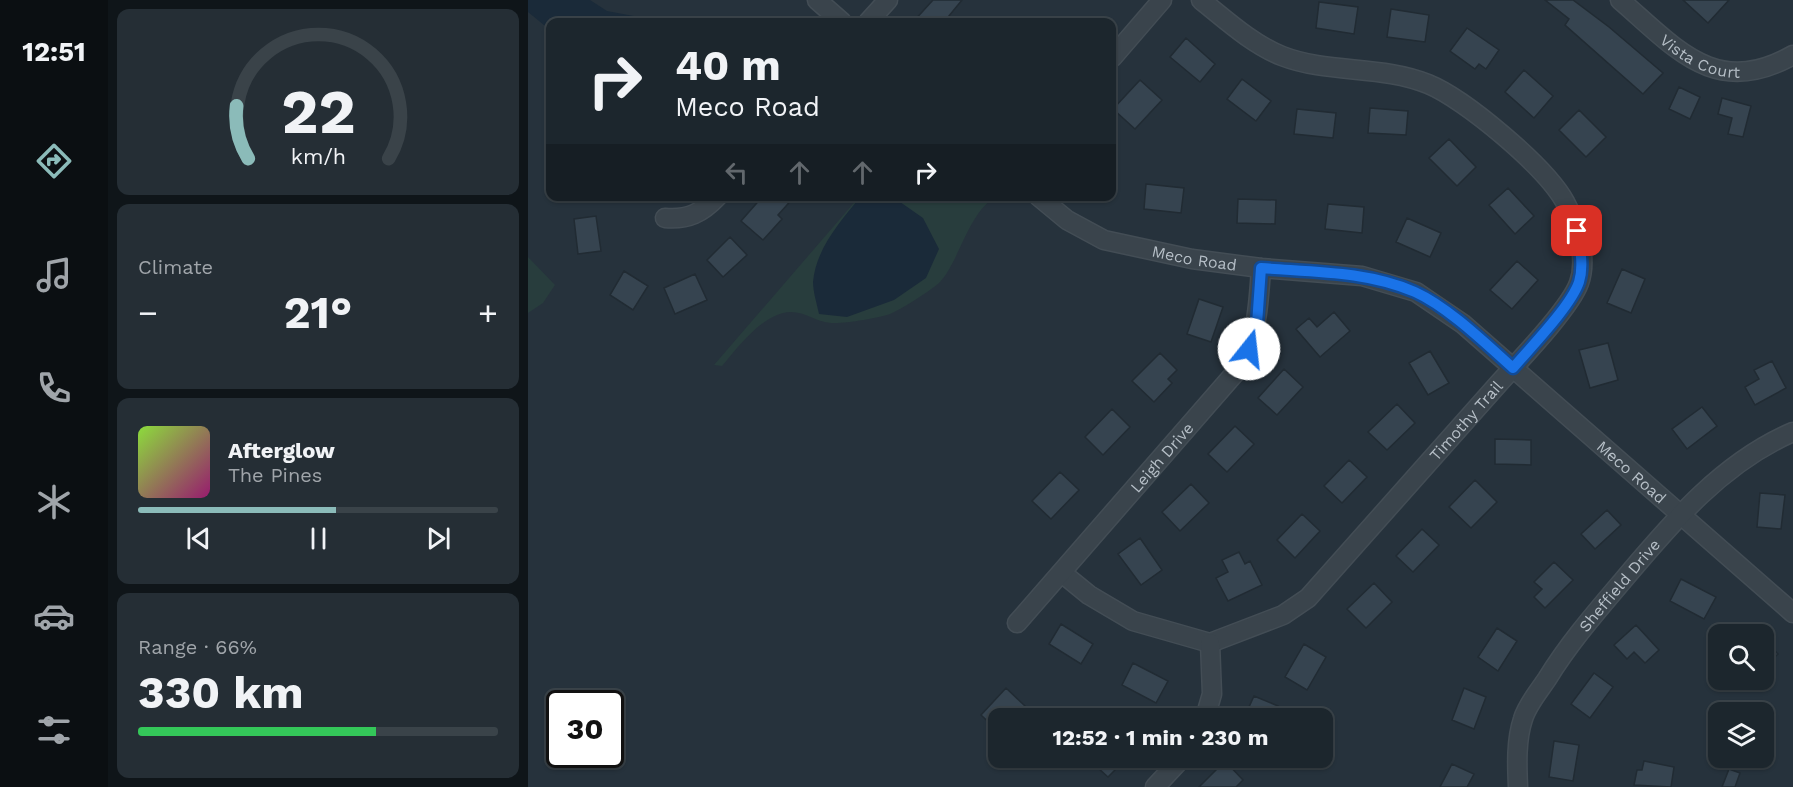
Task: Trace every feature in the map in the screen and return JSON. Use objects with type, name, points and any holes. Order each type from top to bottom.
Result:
[{"type":"street","points":[[817,0],[837,18]]},
{"type":"street","points":[[872,18],[888,0]]},
{"type":"street","points":[[1116,53],[1162,0]]},
{"type":"street","name":"Timothy Trail","points":[[1201,0],[1261,45],[1282,56],[1312,64],[1372,71],[1429,84],[1459,102],[1540,170],[1564,200],[1577,231],[1582,260],[1579,283],[1566,303],[1513,368],[1308,598],[1283,615],[1209,643]]},
{"type":"street","name":"Vista Court","points":[[1620,0],[1676,48],[1706,67],[1722,72],[1743,73],[1771,67],[1793,55]]},
{"type":"street","points":[[665,218],[691,217],[704,210],[713,201]]},
{"type":"street","name":"Meco Road","points":[[1044,201],[1067,220],[1104,240],[1147,251],[1261,268],[1362,276],[1416,292],[1463,324],[1793,613]]},
{"type":"street","name":"Leigh Drive","points":[[1017,623],[1235,373],[1249,349],[1257,324],[1261,268]]},
{"type":"street","name":"Sheffield Drive","points":[[1518,787],[1517,764],[1523,717],[1557,663],[1588,621],[1680,514],[1731,470],[1756,452],[1793,432]]},
{"type":"street","points":[[1062,573],[1089,595],[1133,621],[1209,643],[1212,694],[1208,708]]},
{"type":"street","points":[[1155,787],[1173,768]]},
{"type":"green space","points":[[856,201],[991,201],[979,212],[972,223],[953,262],[940,282],[895,312],[885,316],[844,323],[825,322],[796,312],[783,313],[757,327],[722,366],[714,365]]},
{"type":"green space","points":[[528,257],[555,285],[543,303],[528,313]]},
{"type":"water","points":[[528,0],[590,0],[607,11],[641,18],[546,18],[546,27],[528,12]]},
{"type":"water","points":[[857,201],[899,201],[923,218],[939,249],[926,278],[894,300],[847,317],[819,314],[814,294],[815,270],[824,246]]},
{"type":"building","points":[[933,0],[962,0],[947,18],[917,18]]},
{"type":"building","points":[[1545,0],[1573,0],[1663,73],[1643,94],[1565,25],[1569,19]]},
{"type":"building","points":[[1683,0],[1729,0],[1708,23]]},
{"type":"building","points":[[1319,2],[1358,7],[1354,34],[1316,28]]},
{"type":"building","points":[[1391,9],[1429,15],[1425,42],[1387,37]]},
{"type":"building","points":[[1467,28],[1499,50],[1486,69],[1479,64],[1475,69],[1450,51]]},
{"type":"building","points":[[1186,38],[1215,64],[1200,82],[1170,57]]},
{"type":"building","points":[[1524,70],[1553,96],[1534,118],[1505,92]]},
{"type":"building","points":[[1242,79],[1271,101],[1256,121],[1227,99]]},
{"type":"building","points":[[1140,80],[1162,100],[1135,129],[1116,112],[1116,106]]},
{"type":"building","points":[[1679,87],[1700,97],[1690,119],[1669,109]]},
{"type":"building","points":[[1722,98],[1751,106],[1743,137],[1728,134],[1732,118],[1718,114]]},
{"type":"building","points":[[1370,108],[1408,111],[1406,135],[1368,133]]},
{"type":"building","points":[[1297,109],[1336,113],[1333,138],[1294,134]]},
{"type":"building","points":[[1579,110],[1606,137],[1586,157],[1559,130]]},
{"type":"building","points":[[1449,139],[1476,167],[1457,186],[1429,158]]},
{"type":"building","points":[[1146,184],[1184,188],[1181,213],[1144,209]]},
{"type":"building","points":[[1508,188],[1534,216],[1515,234],[1489,205]]},
{"type":"building","points":[[1238,199],[1276,200],[1275,224],[1237,223]]},
{"type":"building","points":[[759,201],[791,201],[778,215],[782,219],[763,240],[741,221]]},
{"type":"building","points":[[1328,204],[1364,207],[1362,233],[1325,229]]},
{"type":"building","points":[[596,216],[601,251],[578,254],[574,219]]},
{"type":"building","points":[[1407,218],[1441,233],[1430,257],[1396,242]]},
{"type":"building","points":[[730,237],[747,255],[723,277],[707,260]]},
{"type":"building","points":[[1517,261],[1538,280],[1512,309],[1490,290]]},
{"type":"building","points":[[1622,269],[1645,279],[1631,313],[1607,303]]},
{"type":"building","points":[[624,271],[648,286],[633,310],[610,295]]},
{"type":"building","points":[[695,274],[707,300],[675,314],[664,288]]},
{"type":"building","points":[[1199,299],[1223,307],[1211,342],[1187,334]]},
{"type":"building","points":[[1334,312],[1350,331],[1320,357],[1296,329],[1309,318],[1317,327]]},
{"type":"building","points":[[1608,343],[1618,380],[1590,388],[1579,350]]},
{"type":"building","points":[[1430,351],[1449,383],[1428,395],[1409,363]]},
{"type":"building","points":[[1160,353],[1177,370],[1168,379],[1172,383],[1154,402],[1132,381]]},
{"type":"building","points":[[1772,361],[1786,388],[1755,405],[1745,387],[1759,379],[1754,370]]},
{"type":"building","points":[[1284,369],[1303,387],[1277,415],[1258,398]]},
{"type":"building","points":[[1397,404],[1415,423],[1387,450],[1368,432]]},
{"type":"building","points":[[1702,407],[1717,426],[1687,449],[1672,429]]},
{"type":"building","points":[[1112,409],[1130,427],[1103,455],[1085,437]]},
{"type":"building","points":[[1235,426],[1254,444],[1227,472],[1208,454]]},
{"type":"building","points":[[1495,439],[1531,440],[1531,465],[1495,464]]},
{"type":"building","points":[[1349,460],[1367,477],[1342,503],[1324,486]]},
{"type":"building","points":[[1060,472],[1079,490],[1051,519],[1032,501]]},
{"type":"building","points":[[1475,480],[1497,502],[1471,528],[1449,507]]},
{"type":"building","points":[[1191,484],[1209,503],[1180,531],[1162,512]]},
{"type":"building","points":[[1760,493],[1785,495],[1781,529],[1757,527]]},
{"type":"building","points":[[1607,510],[1621,525],[1595,549],[1581,534]]},
{"type":"building","points":[[1302,514],[1320,531],[1295,558],[1277,540]]},
{"type":"building","points":[[1422,529],[1439,545],[1413,572],[1396,556]]},
{"type":"building","points":[[1140,538],[1162,570],[1141,585],[1118,554]]},
{"type":"building","points":[[1239,552],[1245,564],[1250,561],[1262,585],[1228,601],[1216,578],[1228,572],[1222,560]]},
{"type":"building","points":[[1554,562],[1573,580],[1545,608],[1534,597],[1542,589],[1534,582]]},
{"type":"building","points":[[1681,579],[1716,597],[1704,619],[1670,601]]},
{"type":"building","points":[[1374,583],[1392,602],[1366,628],[1347,609]]},
{"type":"building","points":[[1061,624],[1093,644],[1081,664],[1049,644]]},
{"type":"building","points":[[1636,625],[1659,650],[1645,663],[1634,652],[1627,659],[1614,645]]},
{"type":"building","points":[[1497,628],[1517,641],[1498,671],[1478,657]]},
{"type":"building","points":[[1304,644],[1326,657],[1307,690],[1285,677]]},
{"type":"building","points":[[1133,663],[1168,681],[1156,703],[1122,685]]},
{"type":"building","points":[[1594,673],[1613,687],[1590,718],[1571,704]]},
{"type":"building","points":[[1006,688],[1025,706],[1023,708],[988,708],[988,722],[981,715]]},
{"type":"building","points":[[1464,688],[1486,697],[1474,729],[1452,720]]},
{"type":"building","points":[[1254,696],[1278,706],[1277,708],[1249,708]]},
{"type":"building","points":[[1554,741],[1579,745],[1573,781],[1549,777]]},
{"type":"building","points":[[1644,761],[1674,767],[1671,787],[1634,785],[1637,770],[1642,770]]},
{"type":"building","points":[[1452,764],[1474,774],[1467,787],[1440,787]]},
{"type":"building","points":[[1098,768],[1117,768],[1108,777]]},
{"type":"building","points":[[1218,768],[1232,768],[1243,780],[1236,787],[1199,787]]},
{"type":"building","points":[[1729,769],[1740,773],[1735,787],[1722,787]]},
{"type":"route","points":[[1249,349],[1257,324],[1261,268],[1362,276],[1416,292],[1463,324],[1513,368],[1566,303],[1579,283],[1582,260],[1577,231]]}]
